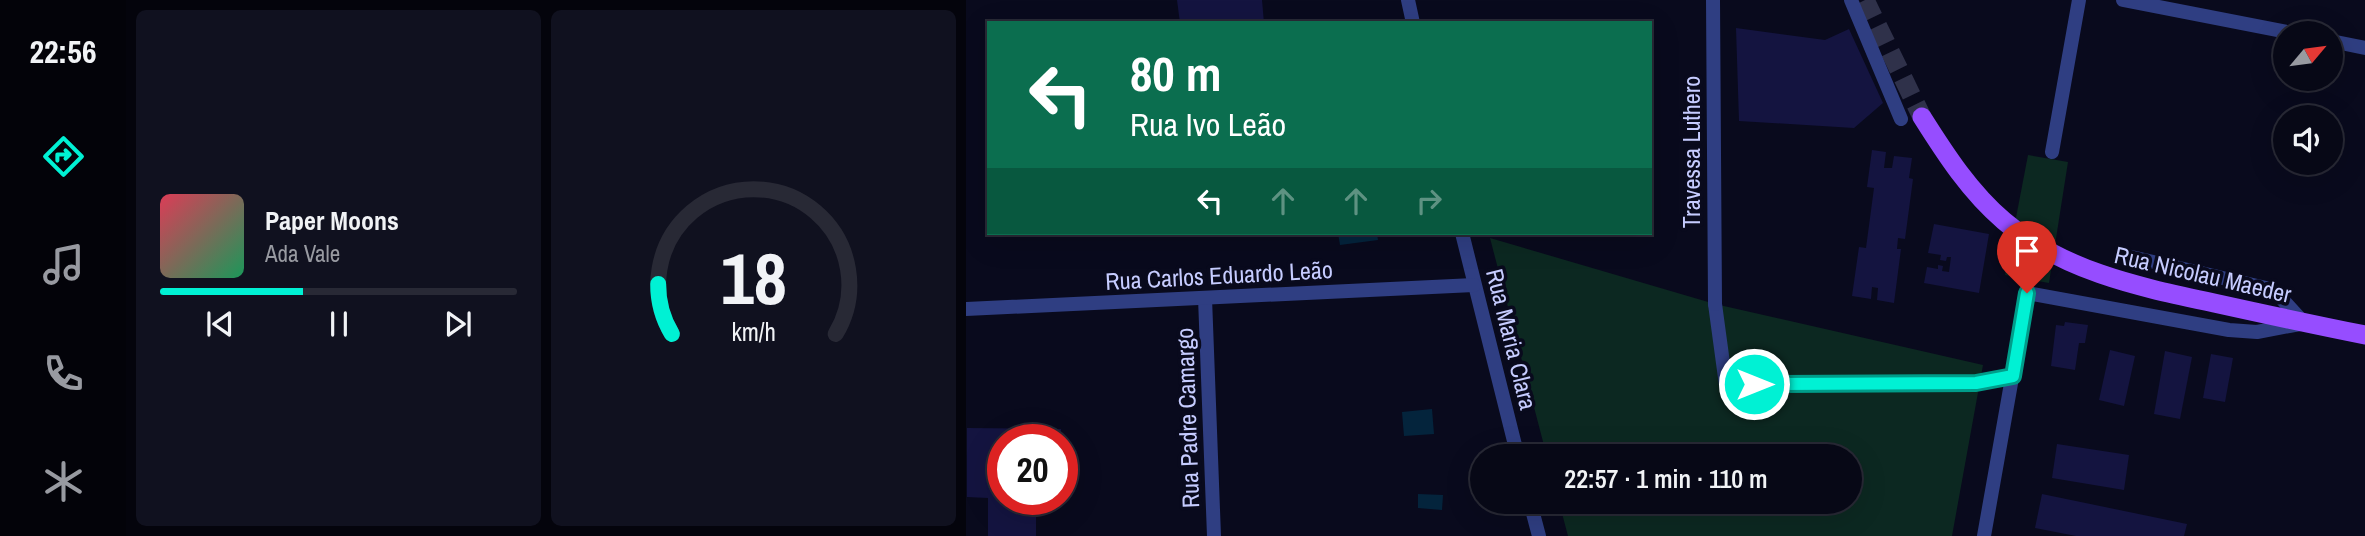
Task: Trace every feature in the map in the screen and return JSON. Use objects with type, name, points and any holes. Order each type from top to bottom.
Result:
[{"type":"main road","name":"Rua Nicolau Maeder","points":[[1922,117],[1950,161],[1981,200],[2036,245],[2062,259],[2115,279],[2365,335]]},
{"type":"street","points":[[1408,0],[1413,21]]},
{"type":"street","name":"Travessa Luthero","points":[[1713,0],[1715,304],[1726,385],[1976,383],[2013,376]]},
{"type":"street","points":[[1851,0],[1901,118]]},
{"type":"street","points":[[2052,152],[2079,0]]},
{"type":"street","points":[[2123,0],[2273,29]]},
{"type":"street","points":[[2343,43],[2365,48]]},
{"type":"street","name":"Rua Maria Clara","points":[[1462,235],[1515,444]]},
{"type":"street","points":[[2127,256],[2266,288],[2282,299],[2304,323]]},
{"type":"street","name":"Rua Carlos Eduardo Leão","points":[[966,309],[1474,285]]},
{"type":"street","points":[[1984,536],[2027,293],[2229,330],[2257,332],[2304,323]]},
{"type":"street","name":"Rua Padre Camargo","points":[[1205,298],[1213,536]]},
{"type":"street","points":[[1533,514],[1539,536]]},
{"type":"green space","points":[[2028,155],[2068,162],[2049,283],[2005,275]]},
{"type":"green space","points":[[1490,238],[1715,304],[1983,365],[1952,536],[1568,536],[1562,514],[1862,514],[1862,444],[1544,444]]},
{"type":"water","points":[[1338,235],[1377,235],[1378,240],[1340,245]]},
{"type":"water","points":[[1432,409],[1434,434],[1404,436],[1402,412]]},
{"type":"water","points":[[1418,494],[1443,495],[1442,510],[1418,508]]},
{"type":"building","points":[[1177,0],[1262,0],[1264,21],[1180,21]]},
{"type":"building","points":[[1736,28],[1825,40],[1849,29],[1883,103],[1854,128],[1739,121]]},
{"type":"building","points":[[1872,150],[1886,152],[1884,168],[1892,168],[1894,156],[1912,158],[1909,178],[1913,179],[1905,239],[1898,238],[1897,249],[1901,249],[1894,303],[1877,300],[1878,288],[1872,287],[1871,299],[1852,296],[1859,247],[1866,248],[1874,188],[1867,187]]},
{"type":"building","points":[[1934,224],[1989,234],[1979,293],[1924,283],[1927,267],[1938,269],[1938,265],[1943,266],[1942,271],[1949,272],[1951,257],[1947,257],[1946,261],[1940,260],[1941,255],[1928,253]]},
{"type":"building","points":[[2065,322],[2088,325],[2085,343],[2079,343],[2075,370],[2051,366],[2056,325],[2064,326]]},
{"type":"building","points":[[2110,350],[2135,356],[2124,406],[2099,400]]},
{"type":"building","points":[[2165,351],[2192,357],[2180,419],[2154,414]]},
{"type":"building","points":[[2211,354],[2233,358],[2225,402],[2203,398]]},
{"type":"building","points":[[967,428],[987,428],[987,498],[967,497]]},
{"type":"building","points":[[2057,444],[2129,455],[2124,490],[2052,478]]},
{"type":"building","points":[[2042,494],[2187,524],[2184,536],[2076,536],[2035,528]]},
{"type":"building","points":[[988,515],[1036,515],[1036,536],[988,536]]},
{"type":"tunnel","points":[[1865,0],[1922,117]]},
{"type":"route","points":[[1754,384],[1976,383],[2013,376],[2027,293]]}]
